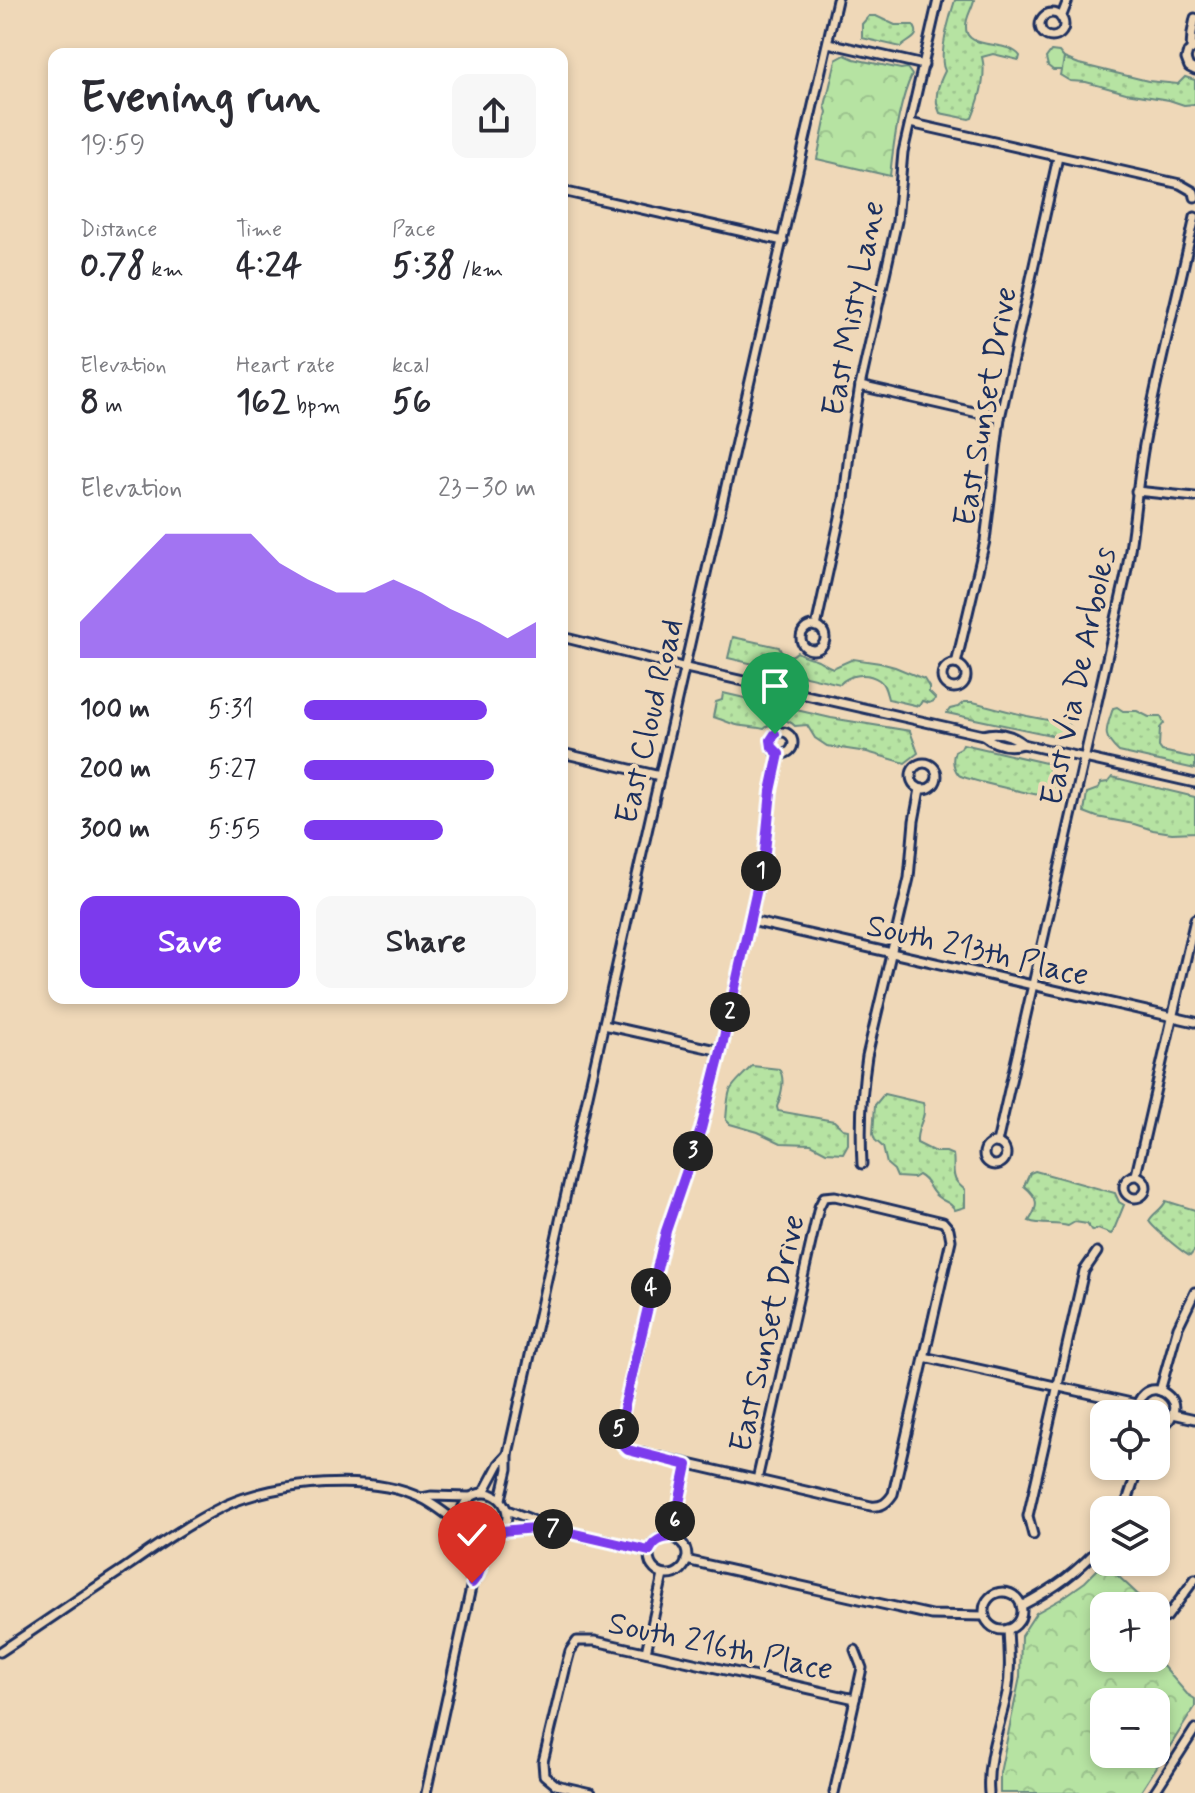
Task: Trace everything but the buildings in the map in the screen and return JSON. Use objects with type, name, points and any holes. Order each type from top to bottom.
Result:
[{"type":"street","name":"East Cloud Road","points":[[501,1499],[508,1454],[604,1025],[837,0]]},
{"type":"street","name":"East Misty Lane","points":[[816,627],[842,509],[860,386],[897,221],[900,168],[938,0]]},
{"type":"street","points":[[1061,18],[1068,0]]},
{"type":"street","points":[[1195,18],[1193,48],[1186,55],[1189,67],[1195,70]]},
{"type":"street","points":[[828,43],[924,65]]},
{"type":"street","points":[[910,123],[1180,184],[1194,194]]},
{"type":"street","name":"East Sunset Drive","points":[[956,664],[985,541],[1000,418],[1058,157]]},
{"type":"street","points":[[568,192],[783,241]]},
{"type":"street","name":"East Via De Arboles","points":[[997,1143],[1128,569],[1145,441],[1195,217]]},
{"type":"street","points":[[860,386],[1000,418]]},
{"type":"street","points":[[1136,491],[1195,497]]},
{"type":"street","points":[[568,638],[983,735],[993,742],[1013,747],[1023,744],[1195,783]]},
{"type":"street","points":[[568,754],[660,776]]},
{"type":"street","points":[[779,754],[751,921],[708,1106],[653,1279],[618,1434],[622,1444],[628,1450],[687,1465],[879,1507],[893,1494],[924,1357],[1117,1400]]},
{"type":"street","points":[[862,1164],[860,1123],[867,1056],[909,878],[920,789]]},
{"type":"street","points":[[1136,1175],[1195,919]]},
{"type":"street","name":"South 213th Place","points":[[751,921],[1195,1022]]},
{"type":"street","points":[[604,1025],[721,1051]]},
{"type":"street","name":"East Sunset Drive","points":[[757,1480],[819,1207],[824,1197],[835,1196],[943,1222],[949,1229],[951,1240],[924,1357]]},
{"type":"street","points":[[1033,1535],[1028,1516],[1057,1387],[1084,1271],[1097,1252]]},
{"type":"street","points":[[1160,1391],[1178,1327],[1195,1292]]},
{"type":"street","points":[[1139,1400],[1148,1391],[1165,1394],[1173,1403],[1170,1420]]},
{"type":"street","points":[[1173,1414],[1195,1419]]},
{"type":"street","name":"East Cloud Road","points":[[484,1492],[508,1454]]},
{"type":"street","points":[[672,1537],[687,1465]]},
{"type":"street","points":[[0,1652],[167,1539],[227,1504],[283,1487],[319,1483],[384,1486],[421,1498],[471,1535],[492,1538]]},
{"type":"street","points":[[421,1498],[469,1497],[484,1492],[496,1495],[507,1510],[507,1521],[502,1531],[492,1538],[472,1583],[426,1793]]},
{"type":"street","points":[[463,1527],[462,1508],[469,1497]]},
{"type":"street","points":[[507,1510],[545,1527],[649,1551]]},
{"type":"street","points":[[502,1531],[545,1527]]},
{"type":"street","points":[[471,1535],[469,1572],[472,1583]]},
{"type":"street","points":[[672,1537],[685,1548],[686,1560],[675,1574],[663,1575],[650,1564],[649,1551],[660,1539],[672,1537]]},
{"type":"street","points":[[1021,1606],[1052,1589],[1090,1558]]},
{"type":"street","points":[[686,1560],[916,1612],[947,1617],[985,1616]]},
{"type":"street","points":[[646,1652],[663,1575]]},
{"type":"street","points":[[1170,1613],[1195,1579]]},
{"type":"street","points":[[998,1593],[1010,1594],[1021,1606],[1018,1623],[1008,1629],[991,1626],[985,1616],[986,1604],[998,1593]]},
{"type":"street","points":[[989,1793],[988,1770],[1009,1680],[1008,1629]]},
{"type":"street","name":"South 216th Place","points":[[591,1793],[556,1785],[544,1775],[543,1762],[567,1662],[577,1641],[595,1641],[855,1699]]},
{"type":"street","points":[[834,1793],[862,1668],[855,1650]]},
{"type":"street","points":[[1154,1793],[1195,1729]]},
{"type":"green space","points":[[955,0],[974,0],[966,26],[967,34],[972,39],[1006,48],[1020,56],[1019,60],[993,54],[982,57],[982,88],[969,119],[940,113],[937,102],[938,86],[945,71],[942,56],[945,36]]},
{"type":"green space","points":[[869,16],[895,25],[913,25],[916,33],[901,47],[862,38],[862,24]]},
{"type":"green space","points":[[1051,51],[1059,52],[1064,58],[1062,70],[1053,70],[1048,66],[1046,58]]},
{"type":"green space","points":[[845,55],[907,68],[912,75],[900,111],[890,176],[817,159],[836,60]]},
{"type":"green space","points":[[1064,58],[1148,81],[1178,84],[1185,77],[1195,80],[1195,104],[1184,105],[1070,81],[1060,75]]},
{"type":"green space","points":[[733,637],[779,647],[786,656],[797,652],[833,668],[853,659],[895,667],[924,679],[935,698],[929,703],[922,701],[919,706],[888,699],[883,684],[869,676],[853,676],[840,684],[728,658]]},
{"type":"green space","points":[[723,693],[831,718],[910,731],[918,753],[905,763],[867,752],[827,746],[815,738],[807,725],[795,726],[783,720],[764,729],[735,724],[713,717],[716,702],[722,700]]},
{"type":"green space","points":[[964,702],[1068,724],[1074,731],[1073,736],[1055,736],[947,713]]},
{"type":"green space","points":[[1113,708],[1149,717],[1161,717],[1164,723],[1160,728],[1159,747],[1162,751],[1195,758],[1195,769],[1119,752],[1107,736]]},
{"type":"green space","points":[[963,744],[1050,764],[1049,769],[1058,786],[1056,792],[1051,796],[1035,794],[959,775],[954,766],[954,757],[955,751]]},
{"type":"green space","points":[[1112,777],[1195,797],[1195,832],[1153,830],[1084,812],[1087,793],[1098,789],[1101,783],[1108,782]]},
{"type":"green space","points":[[752,1066],[779,1069],[782,1082],[778,1111],[834,1121],[848,1130],[848,1144],[843,1153],[826,1152],[811,1144],[781,1143],[730,1124],[726,1120],[729,1094]]},
{"type":"green space","points":[[884,1094],[923,1103],[924,1113],[917,1143],[935,1152],[953,1155],[955,1179],[965,1190],[965,1207],[955,1210],[935,1194],[922,1177],[897,1177],[887,1164],[883,1147],[873,1134],[875,1105]]},
{"type":"green space","points":[[1035,1171],[1115,1193],[1124,1205],[1113,1232],[1092,1231],[1087,1224],[1075,1222],[1068,1226],[1029,1221],[1036,1202],[1024,1186],[1030,1173]]},
{"type":"green space","points":[[1166,1201],[1195,1210],[1195,1250],[1190,1256],[1149,1221]]},
{"type":"green space","points":[[1091,1576],[1118,1576],[1135,1592],[1090,1592],[1090,1672],[1168,1672],[1195,1699],[1195,1707],[1170,1746],[1170,1688],[1090,1688],[1090,1768],[1156,1768],[1140,1793],[1000,1793],[1000,1773],[1020,1677],[1021,1636],[1036,1613]]},
{"type":"route","points":[[472,1583],[492,1538],[502,1531],[545,1527],[649,1551],[655,1542],[672,1537],[687,1465],[628,1450],[618,1434],[653,1279],[708,1106],[751,921],[779,754],[772,747],[771,740],[775,734]]}]
